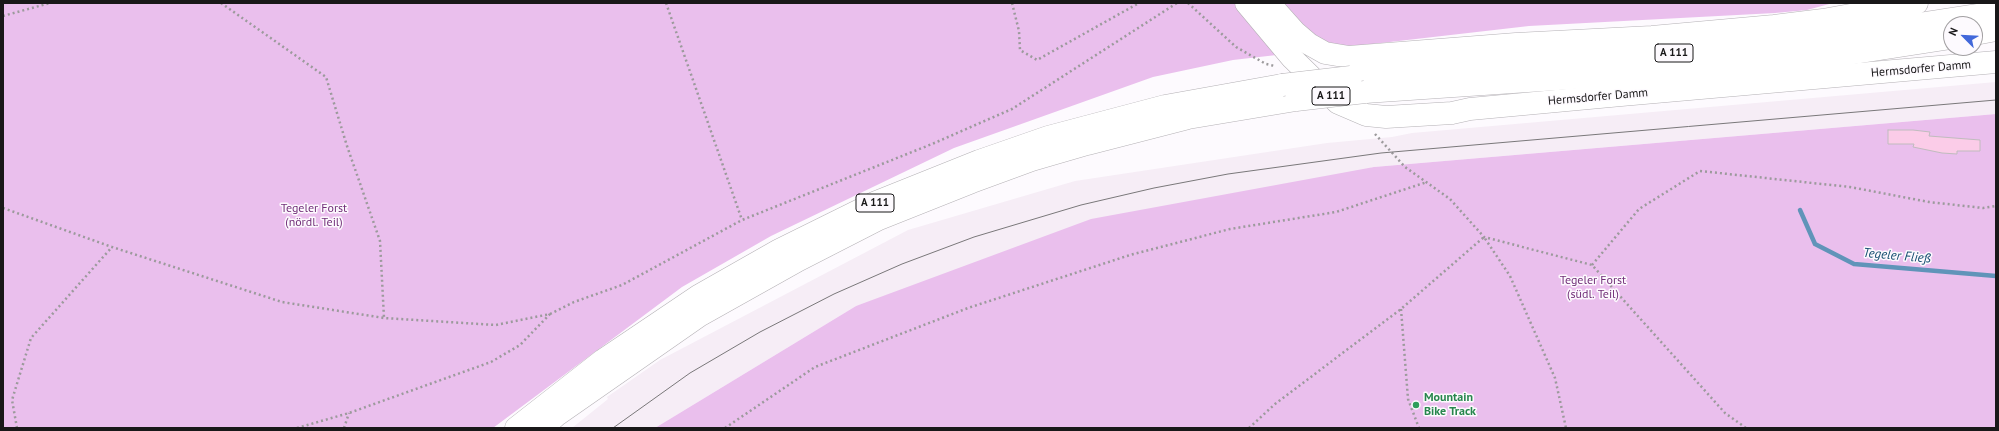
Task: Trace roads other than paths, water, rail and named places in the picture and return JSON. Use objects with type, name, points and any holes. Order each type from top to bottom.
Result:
[{"type":"main road","name":"Hermsdorfer Damm","points":[[1246,3],[1292,58],[1338,103],[1366,115],[1386,117],[1452,113],[1470,109],[1996,62]]},
{"type":"main road","points":[[1269,3],[1295,32],[1309,44],[1325,53],[1349,57],[1516,44],[1652,37],[1774,26],[1823,20],[1917,3]]},
{"type":"main road","name":"A 111","points":[[1358,85],[1802,42],[1996,12]]},
{"type":"main road","points":[[1983,32],[1996,30]]},
{"type":"main road","name":"A 111","points":[[516,428],[543,405],[603,360],[698,296],[779,250],[874,203],[978,161],[1048,137],[1165,106],[1285,84],[1358,85],[1720,68],[1867,52],[1943,39]]},
{"type":"main road","points":[[1983,42],[1996,40]]},
{"type":"main road","points":[[1867,52],[1943,47]]},
{"type":"main road","name":"A 111","points":[[542,428],[563,411],[699,316],[799,260],[879,219],[1032,160],[1188,118],[1285,84]]},
{"type":"waterway","name":"Tegeler Fließ","points":[[1800,210],[1815,244],[1854,264],[1996,276]]},
{"type":"tram line","points":[[613,428],[690,373],[760,332],[834,294],[902,264],[974,237],[1081,205],[1154,188],[1228,174],[1381,153],[1996,100]]},
{"type":"place","name":"Mountain Bike Track","points":[[1416,405]]},
{"type":"park label","name":"Tegeler Forst (nördl. Teil)","points":[[314,216]]},
{"type":"park label","name":"Tegeler Forst (südl. Teil)","points":[[1593,288]]}]
